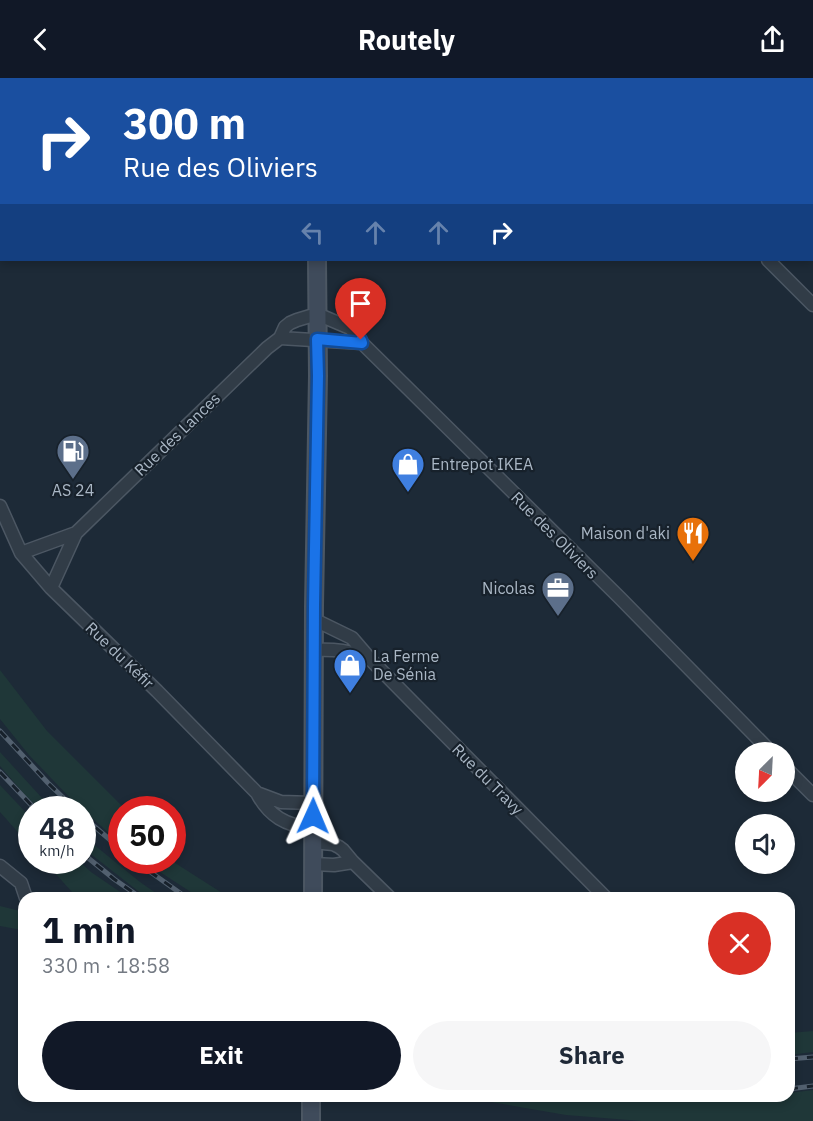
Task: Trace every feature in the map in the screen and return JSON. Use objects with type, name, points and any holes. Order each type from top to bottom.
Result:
[{"type":"main road","points":[[313,892],[317,261]]},
{"type":"main road","points":[[311,1102],[311,1121]]},
{"type":"street","points":[[769,261],[813,305]]},
{"type":"street","name":"Rue des Lances","points":[[51,588],[76,533],[280,338],[285,327],[297,320],[317,314]]},
{"type":"street","name":"Rue des Oliviers","points":[[317,314],[350,328],[362,343],[620,598],[761,742]]},
{"type":"street","points":[[280,338],[362,343]]},
{"type":"street","name":"Rue du Kéfir","points":[[0,506],[21,553],[51,588],[157,691],[256,793],[265,807],[282,820],[313,835]]},
{"type":"street","name":"Rue des Lances","points":[[21,553],[76,533]]},
{"type":"street","name":"Rue du Travy","points":[[315,620],[352,638],[600,892]]},
{"type":"street","name":"Rue du Travy","points":[[314,650],[338,649],[370,659]]},
{"type":"street","points":[[795,777],[813,795]]},
{"type":"street","name":"Rue du Kéfir","points":[[256,793],[280,802],[313,803]]},
{"type":"street","points":[[313,835],[339,847],[384,892]]},
{"type":"street","points":[[312,864],[334,865],[353,862]]},
{"type":"street","points":[[0,866],[21,883],[24,892]]},
{"type":"green space","points":[[0,670],[47,731],[112,796],[108,796],[108,832],[96,822],[96,796],[68,796],[29,755],[0,719]]},
{"type":"green space","points":[[0,752],[40,796],[26,796],[0,766]]},
{"type":"green space","points":[[0,785],[18,804],[18,832],[0,812]]},
{"type":"green space","points":[[96,846],[108,856],[108,868],[96,858]]},
{"type":"green space","points":[[186,870],[221,892],[191,892],[163,874],[186,874]]},
{"type":"green space","points":[[56,874],[94,874],[120,892],[72,892]]},
{"type":"green space","points":[[116,874],[130,874],[154,892],[139,892]]},
{"type":"green space","points":[[0,906],[18,910],[18,929],[0,926]]},
{"type":"green space","points":[[813,1031],[813,1052],[795,1054],[795,1032]]},
{"type":"green space","points":[[813,1090],[813,1121],[641,1121],[566,1115],[491,1102],[795,1102],[795,1092]]},
{"type":"railway","points":[[0,731],[61,796]]},
{"type":"railway","points":[[0,772],[23,796]]},
{"type":"railway","points":[[96,828],[108,838]]},
{"type":"railway","points":[[96,864],[132,892]]},
{"type":"railway","points":[[153,874],[179,892]]},
{"type":"railway","points":[[795,1058],[813,1057]]},
{"type":"railway","points":[[795,1088],[813,1086]]},
{"type":"place","name":"AS 24","points":[[73,480]]},
{"type":"place","name":"Entrepot IKEA","points":[[408,493]]},
{"type":"place","name":"Maison d'aki","points":[[693,562]]},
{"type":"place","name":"Nicolas","points":[[558,617]]},
{"type":"place","name":"La Ferme De Sénia","points":[[350,694]]},
{"type":"route","points":[[313,816],[317,339],[362,343],[361,340]]}]
